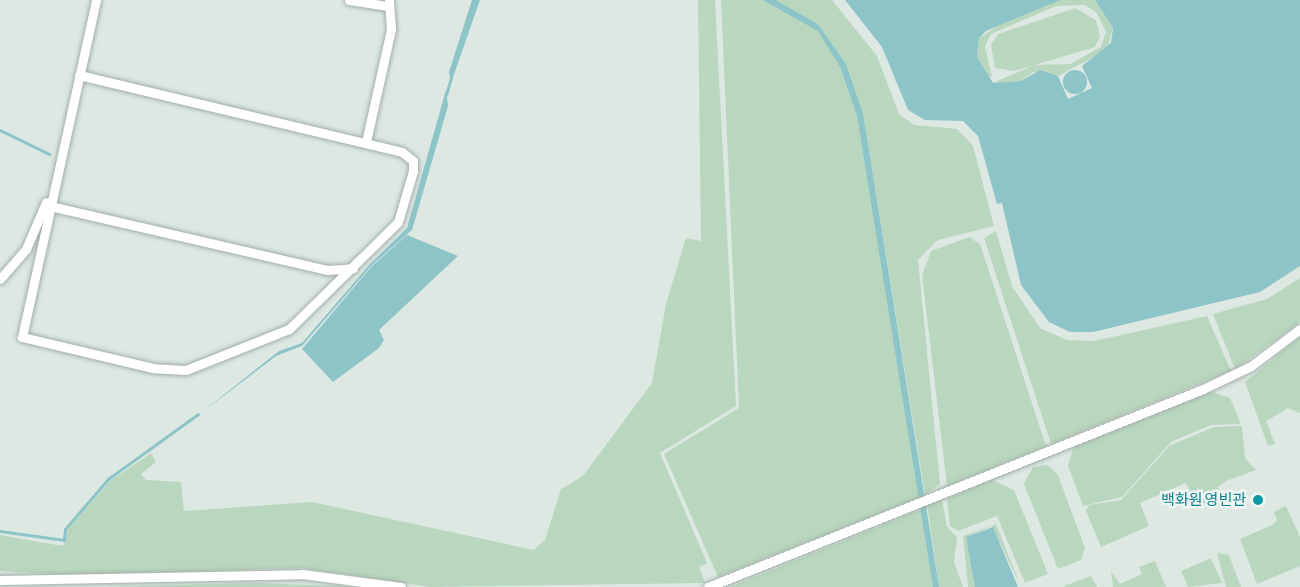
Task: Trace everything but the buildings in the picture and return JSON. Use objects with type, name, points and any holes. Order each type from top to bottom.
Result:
[{"type":"street","points":[[79,75],[366,142],[407,155],[413,171],[398,222],[289,329],[186,370],[153,368],[22,337],[50,206],[79,75],[96,0]]},
{"type":"street","points":[[349,0],[388,3],[391,29],[366,142]]},
{"type":"street","points":[[0,279],[26,249],[56,180]]},
{"type":"street","points":[[50,206],[327,270],[353,268]]},
{"type":"street","points":[[708,587],[1232,376],[1300,329]]},
{"type":"street","points":[[0,580],[302,574],[401,587]]},
{"type":"green space","points":[[698,0],[715,0],[736,406],[660,453],[707,563],[699,567],[705,583],[430,587],[303,568],[73,575],[0,571],[0,535],[63,546],[68,529],[110,481],[151,453],[156,462],[141,474],[146,480],[181,482],[184,511],[312,502],[534,550],[545,540],[561,489],[583,476],[652,383],[666,304],[686,238],[701,241]]},
{"type":"green space","points":[[721,0],[763,0],[796,16],[818,31],[840,67],[857,116],[920,497],[718,577],[664,454],[739,408]]},
{"type":"green space","points":[[776,0],[832,0],[877,56],[899,114],[914,125],[957,129],[973,146],[994,226],[938,240],[918,260],[940,484],[925,495],[863,113],[846,64],[818,24]]},
{"type":"green space","points":[[1060,0],[1095,0],[1113,28],[1107,50],[1058,76],[1033,72],[1021,81],[993,83],[1034,65],[1070,64],[1101,47],[1106,32],[1096,12],[1085,5],[1056,6],[991,34],[985,47],[992,76],[987,79],[977,57],[979,38],[1015,15]]},
{"type":"green space","points":[[1075,8],[1096,20],[1100,37],[1095,47],[1014,71],[995,68],[991,45],[998,34]]},
{"type":"green space","points":[[996,231],[1012,286],[1040,328],[1067,340],[1094,341],[1207,316],[1231,371],[1051,444],[984,238]]},
{"type":"green space","points":[[969,237],[980,244],[1046,446],[947,486],[922,275],[931,251]]},
{"type":"green space","points":[[1300,278],[1300,322],[1235,369],[1213,314],[1267,299]]},
{"type":"green space","points":[[1300,337],[1300,413],[1288,408],[1266,421],[1275,444],[1268,446],[1245,382]]},
{"type":"green space","points":[[1212,392],[1230,398],[1241,424],[1211,425],[1171,442],[1122,497],[1083,506],[1068,466],[1073,448]]},
{"type":"green space","points":[[1242,426],[1245,458],[1256,470],[1226,481],[1218,487],[1222,497],[1197,507],[1186,483],[1140,503],[1149,526],[1101,547],[1086,511],[1089,505],[1121,500],[1169,446],[1214,427]]},
{"type":"green space","points":[[1048,465],[1058,475],[1085,548],[1081,560],[1058,569],[1024,484],[1033,467]]},
{"type":"green space","points":[[992,480],[1014,490],[1048,574],[1025,583],[997,516],[958,531],[950,526],[947,499]]},
{"type":"green space","points":[[942,500],[947,527],[957,537],[954,562],[963,587],[939,587],[927,505]]},
{"type":"green space","points":[[1286,506],[1300,537],[1300,566],[1257,584],[1240,539],[1272,525],[1277,520],[1274,512]]},
{"type":"green space","points":[[922,509],[933,587],[730,587]]},
{"type":"green space","points":[[996,524],[1021,587],[992,526],[966,537],[975,580],[975,587],[968,587],[963,536]]},
{"type":"green space","points":[[1217,553],[1229,555],[1241,587],[1226,587]]},
{"type":"green space","points":[[1211,558],[1222,583],[1188,587],[1181,571]]},
{"type":"green space","points":[[1155,561],[1166,587],[1113,587],[1111,571],[1120,584],[1142,574],[1139,567]]},
{"type":"green space","points":[[1091,576],[1097,587],[1064,586]]},
{"type":"green space","points":[[257,583],[359,587],[104,587]]},
{"type":"water","points":[[472,0],[480,0],[451,83],[449,72]]},
{"type":"water","points":[[763,0],[776,0],[818,24],[846,64],[863,113],[939,587],[933,587],[857,116],[840,67],[818,31]]},
{"type":"water","points":[[845,0],[1060,0],[986,31],[979,38],[977,57],[993,83],[1021,81],[1040,70],[1058,76],[1068,99],[1092,88],[1082,66],[1111,43],[1113,28],[1095,0],[1300,0],[1300,266],[1260,292],[1093,332],[1070,332],[1049,322],[1021,285],[1002,203],[997,204],[978,136],[963,121],[925,120],[908,110],[882,47]]},
{"type":"water","points":[[1075,70],[1084,73],[1087,82],[1084,91],[1075,94],[1066,91],[1063,82],[1066,73]]},
{"type":"water","points":[[446,90],[448,106],[412,230],[371,266],[302,346],[276,356],[197,416],[279,351],[302,343],[370,264],[407,228]]},
{"type":"water","points":[[407,235],[458,256],[379,330],[384,340],[379,348],[333,382],[302,349],[371,267]]},
{"type":"water","points":[[993,527],[1018,587],[975,587],[966,537]]},
{"type":"waterway","points":[[446,95],[451,78]]},
{"type":"waterway","points":[[0,130],[49,154]]},
{"type":"waterway","points":[[0,531],[64,540],[65,529],[108,479],[198,414]]},
{"type":"place","name":"백화원 영빈관","points":[[1258,500]]}]
